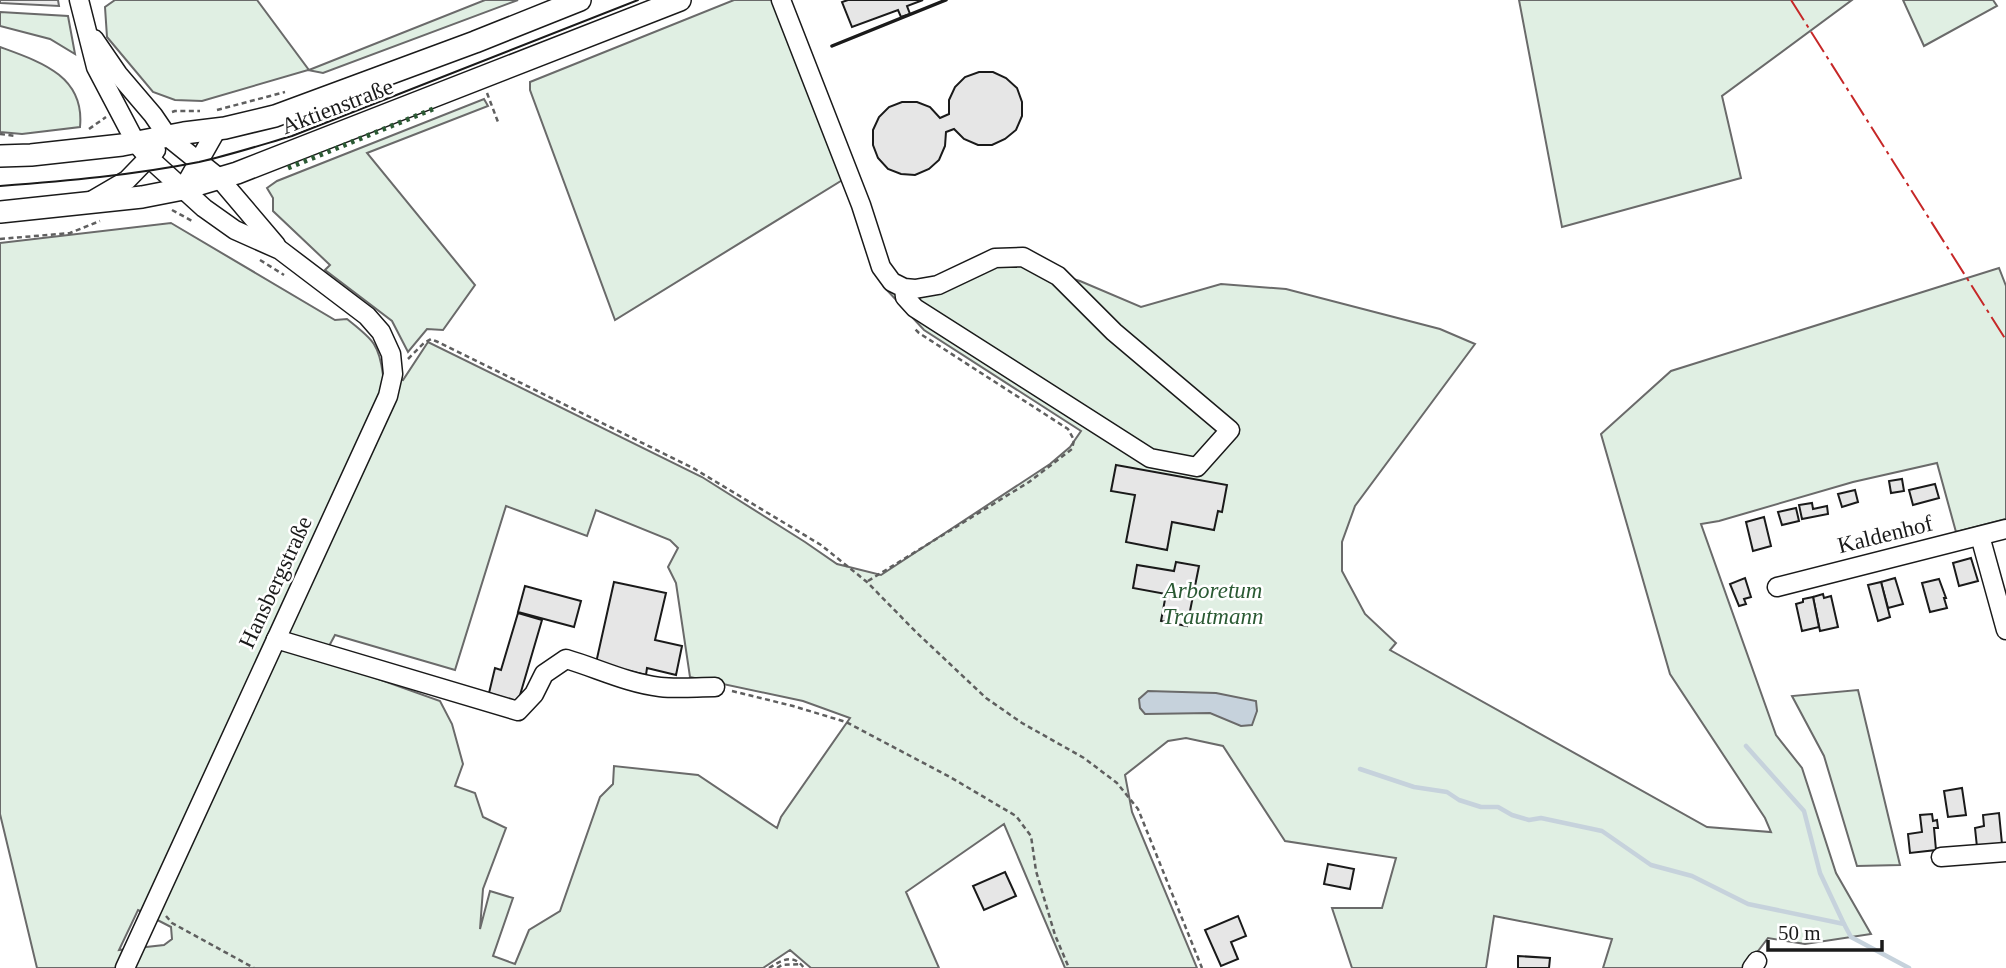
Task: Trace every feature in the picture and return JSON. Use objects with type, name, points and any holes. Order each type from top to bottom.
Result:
[{"type":"main road","name":"Aktienstraße","points":[[0,156],[142,150],[168,136],[275,116],[580,0]]},
{"type":"main road","name":"Aktienstraße","points":[[0,212],[142,197],[219,178],[680,0]]},
{"type":"street","points":[[79,0],[96,68],[142,150],[204,208],[235,230],[280,250]]},
{"type":"street","points":[[781,0],[862,205],[881,267],[892,282],[904,288],[915,289],[937,285],[995,258],[1023,257],[1058,276],[1114,332],[1230,430],[1197,467],[1150,458],[915,308],[905,297],[904,288]]},
{"type":"street","points":[[88,30],[118,74],[168,136],[219,178],[280,250],[368,316],[386,342],[391,354],[393,374]]},
{"type":"street","points":[[183,189],[216,129]]},
{"type":"street","points":[[89,203],[127,180],[142,150]]},
{"type":"street","name":"Hansbergstraße","points":[[125,968],[388,396],[393,374]]},
{"type":"street","name":"Kaldenhof","points":[[1777,587],[2006,529]]},
{"type":"street","points":[[1980,536],[2006,630]]},
{"type":"street","points":[[276,639],[518,711],[534,694],[544,674],[566,659],[614,677],[661,687],[715,687]]},
{"type":"street","points":[[1941,857],[2006,852]]},
{"type":"path","points":[[481,78],[498,122]]},
{"type":"path","points":[[153,115],[164,116],[175,111],[204,111]]},
{"type":"path","points":[[85,132],[107,117],[121,116]]},
{"type":"path","points":[[0,134],[25,137]]},
{"type":"path","points":[[166,210],[173,210],[194,222]]},
{"type":"path","points":[[0,239],[70,233],[93,222],[106,220]]},
{"type":"path","points":[[258,259],[292,280]]},
{"type":"path","points":[[867,582],[1028,482],[1072,449],[1074,440],[1068,429],[919,333],[911,323]]},
{"type":"path","points":[[393,374],[424,342],[431,339],[693,468],[821,545],[867,582],[986,698],[1021,723],[1084,758],[1117,783],[1138,810],[1202,968]]},
{"type":"path","points":[[715,687],[846,722],[950,777],[1016,816],[1031,836],[1036,871],[1055,935],[1069,968]]},
{"type":"path","points":[[154,904],[173,923],[254,968]]},
{"type":"path","points":[[769,968],[786,958],[793,958],[803,966]]},
{"type":"path","points":[[777,968],[782,965],[803,966]]},
{"type":"green space","points":[[115,0],[257,0],[309,70],[485,0],[518,0],[323,73],[308,70],[202,101],[175,100],[153,92],[107,37],[105,7]]},
{"type":"green space","points":[[734,0],[772,0],[843,166],[844,179],[615,320],[530,90],[530,82]]},
{"type":"green space","points":[[1519,0],[1852,0],[1722,96],[1741,178],[1562,227]]},
{"type":"green space","points":[[1903,0],[1993,0],[1997,6],[1924,46]]},
{"type":"green space","points":[[0,12],[68,16],[75,54],[50,39],[0,26]]},
{"type":"green space","points":[[0,47],[45,65],[68,83],[80,110],[80,127],[22,134],[0,132]]},
{"type":"green space","points":[[484,99],[488,106],[367,153],[475,285],[443,330],[427,329],[408,352],[392,321],[325,270],[330,265],[273,211],[273,198],[267,188],[277,181]]},
{"type":"green space","name":"Arboretum Trautmann","points":[[171,223],[335,320],[347,319],[373,342],[383,375],[403,380],[428,342],[702,477],[837,564],[881,575],[1050,464],[1070,447],[1081,431],[924,330],[885,288],[917,296],[991,266],[1021,264],[1080,281],[1141,307],[1221,284],[1286,289],[1440,329],[1475,344],[1355,506],[1342,542],[1342,571],[1365,614],[1396,643],[1390,650],[1707,827],[1771,832],[1765,818],[1670,674],[1601,434],[1671,371],[1999,268],[2006,286],[2006,519],[1956,532],[1937,463],[1853,482],[1701,524],[1776,735],[1802,768],[1836,873],[1871,934],[1805,944],[1768,938],[1745,968],[1603,968],[1612,939],[1494,916],[1486,968],[1352,968],[1332,908],[1382,908],[1396,858],[1285,841],[1223,746],[1186,738],[1168,741],[1125,775],[1132,812],[1197,968],[1065,968],[1004,824],[906,892],[939,968],[811,968],[790,950],[763,968],[37,968],[0,814],[0,243]],"holes":[[[506,506],[587,536],[596,510],[670,540],[678,548],[668,567],[676,583],[690,677],[803,701],[850,718],[781,817],[777,828],[698,775],[614,766],[613,784],[600,797],[560,911],[529,930],[515,964],[493,956],[513,898],[490,891],[480,929],[483,889],[506,828],[483,817],[475,793],[455,786],[463,764],[452,724],[440,701],[322,659],[335,635],[455,670]],[[138,910],[171,927],[172,939],[164,945],[119,950]]]},
{"type":"green space","points":[[1858,690],[1900,865],[1857,866],[1824,756],[1792,696]]},
{"type":"shaded area","points":[[0,0],[58,0],[59,6],[0,3]]},
{"type":"shaded area","points":[[1148,691],[1216,693],[1256,701],[1257,711],[1252,725],[1241,726],[1210,713],[1145,714],[1140,708],[1139,699]]},
{"type":"building","points":[[923,0],[907,6],[910,14],[901,17],[898,10],[852,27],[842,2]]},
{"type":"building","points":[[979,72],[993,72],[1006,78],[1017,88],[1022,102],[1022,116],[1016,130],[992,145],[978,145],[964,139],[954,129],[946,132],[945,146],[939,160],[929,169],[915,175],[888,169],[878,158],[873,145],[873,130],[879,117],[889,107],[902,102],[917,102],[930,107],[940,118],[949,114],[949,100],[955,87],[965,77]]},
{"type":"building","points":[[1116,465],[1227,485],[1222,512],[1218,511],[1214,530],[1172,522],[1167,550],[1126,542],[1135,495],[1111,491]]},
{"type":"building","points":[[1902,479],[1904,491],[1891,493],[1889,481]]},
{"type":"building","points":[[1935,484],[1939,498],[1913,505],[1909,490]]},
{"type":"building","points":[[1855,490],[1858,502],[1842,507],[1838,494]]},
{"type":"building","points":[[1812,503],[1813,509],[1827,506],[1828,514],[1802,519],[1799,505]]},
{"type":"building","points":[[1796,508],[1799,521],[1782,525],[1778,512]]},
{"type":"building","points":[[1764,517],[1771,546],[1753,551],[1746,522]]},
{"type":"building","points":[[1971,558],[1978,581],[1959,586],[1953,563]]},
{"type":"building","points":[[1176,562],[1199,566],[1187,626],[1161,621],[1166,594],[1133,588],[1137,565],[1174,571]]},
{"type":"building","points":[[1745,578],[1751,597],[1744,599],[1746,604],[1739,606],[1730,584]]},
{"type":"building","points":[[1895,578],[1903,604],[1888,608],[1881,582]]},
{"type":"building","points":[[1939,579],[1947,608],[1930,612],[1922,583]]},
{"type":"building","points":[[614,582],[666,593],[655,640],[682,646],[676,675],[647,668],[646,675],[596,663]]},
{"type":"building","points":[[1881,582],[1890,617],[1878,621],[1868,585]]},
{"type":"building","points":[[525,586],[581,601],[574,627],[518,612]]},
{"type":"building","points":[[1823,594],[1824,598],[1831,596],[1838,627],[1820,631],[1813,597]]},
{"type":"building","points":[[1813,597],[1819,627],[1802,631],[1796,604]]},
{"type":"building","points":[[518,613],[542,620],[518,702],[489,693],[495,668],[501,670]]},
{"type":"building","points":[[1962,788],[1966,815],[1948,817],[1944,791]]},
{"type":"building","points":[[1999,813],[2002,844],[1977,847],[1975,828],[1984,826],[1983,815]]},
{"type":"building","points":[[1932,814],[1933,821],[1937,820],[1938,828],[1934,828],[1936,850],[1910,853],[1908,834],[1922,832],[1920,815]]},
{"type":"building","points":[[1328,864],[1354,869],[1350,889],[1324,884]]},
{"type":"building","points":[[1005,872],[1016,896],[984,910],[973,886]]},
{"type":"building","points":[[1238,916],[1246,936],[1231,942],[1238,959],[1221,966],[1205,930]]},
{"type":"building","points":[[1518,956],[1550,958],[1549,968],[1518,968]]},
{"type":"waterway","points":[[1746,746],[1804,811],[1820,873],[1844,924]]},
{"type":"waterway","points":[[1360,769],[1414,787],[1447,792],[1459,800],[1481,807],[1498,807],[1529,820],[1541,818],[1602,831],[1651,865],[1692,876],[1748,904],[1844,924],[1851,937],[1909,968]]},
{"type":"tram line","points":[[0,186],[150,171],[246,150],[292,136],[638,0]]},
{"type":"hedge","points":[[288,168],[433,109]]},
{"type":"wall","points":[[832,46],[946,0]]},
{"type":"power","points":[[1791,0],[2006,340]]}]
